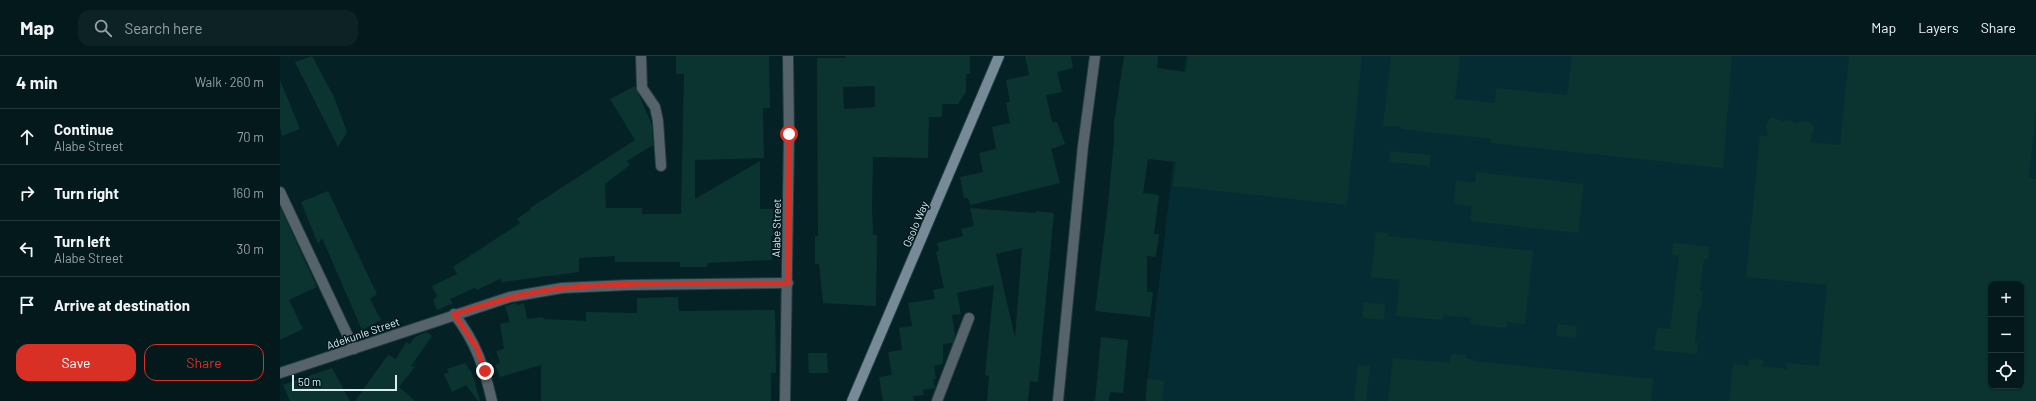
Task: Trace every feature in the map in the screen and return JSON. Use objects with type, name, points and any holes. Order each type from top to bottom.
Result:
[{"type":"main road","name":"Osolo Way","points":[[852,401],[999,56]]},
{"type":"street","points":[[641,56],[642,88],[655,107],[658,121],[661,166]]},
{"type":"street","name":"Alabe Street","points":[[785,401],[788,283],[788,56]]},
{"type":"street","points":[[1058,401],[1083,146],[1095,56]]},
{"type":"street","points":[[280,192],[354,349]]},
{"type":"street","name":"Adekunle Street","points":[[280,373],[454,314],[510,297],[562,288],[628,285],[788,283]]},
{"type":"street","points":[[454,314],[476,346],[485,371],[492,401]]},
{"type":"street","points":[[937,401],[969,318]]},
{"type":"shaded area","points":[[1186,56],[2036,56],[2036,401],[1145,401]]},
{"type":"building","points":[[312,56],[334,97],[347,132],[338,147],[295,62]]},
{"type":"building","points":[[676,56],[769,56],[770,108],[763,108],[764,158],[695,160],[695,199],[760,161],[760,209],[773,209],[773,236],[771,236],[772,260],[707,263],[707,267],[680,267],[680,262],[615,262],[615,256],[579,258],[579,272],[502,282],[500,279],[477,290],[475,288],[450,299],[453,303],[437,310],[433,300],[437,296],[432,286],[457,274],[453,267],[520,223],[517,219],[531,209],[530,208],[635,140],[610,99],[635,86],[652,125],[653,145],[627,161],[630,165],[605,184],[606,208],[642,208],[642,214],[681,214],[684,74],[676,74]]},
{"type":"building","points":[[846,56],[970,56],[970,74],[966,74],[966,92],[958,104],[942,104],[942,117],[929,117],[928,158],[873,157],[873,235],[877,235],[876,306],[823,303],[819,264],[815,264],[815,236],[818,236],[817,58],[846,58]],"holes":[[[875,86],[875,107],[844,109],[843,87]]]},
{"type":"building","points":[[1025,56],[1071,56],[1073,68],[1057,72],[1062,92],[1046,95],[1052,122],[1057,122],[1065,144],[1051,149],[1060,183],[970,205],[968,198],[964,198],[960,177],[983,172],[979,153],[996,149],[992,127],[1010,123],[1006,103],[1010,102],[1006,80],[1029,75]]},
{"type":"building","points":[[1124,56],[1158,56],[1157,68],[1186,72],[1188,56],[1362,56],[1347,205],[1173,186],[1176,162],[1148,159],[1143,193],[1159,195],[1154,234],[1159,234],[1156,257],[1147,256],[1147,292],[1153,292],[1150,317],[1095,311],[1107,214],[1114,141],[1114,123]]},
{"type":"building","points":[[1391,56],[1460,56],[1455,99],[1495,103],[1496,88],[1567,95],[1572,56],[1732,56],[1723,168],[1490,143],[1491,139],[1401,129],[1401,126],[1383,126]]},
{"type":"building","points":[[1849,56],[2036,56],[2036,110],[2029,178],[2036,179],[2036,401],[1729,401],[1733,364],[1748,366],[1749,359],[1763,360],[1762,366],[1787,369],[1787,363],[1819,366],[1827,285],[1746,277],[1760,135],[1768,136],[1766,125],[1770,118],[1783,121],[1790,120],[1796,123],[1807,121],[1813,126],[1814,129],[1810,142],[1840,145]]},
{"type":"building","points":[[280,80],[300,129],[282,136],[280,127]]},
{"type":"building","points":[[1390,151],[1431,155],[1430,166],[1389,162]]},
{"type":"building","points":[[1476,172],[1584,184],[1578,233],[1470,221],[1472,206],[1454,204],[1456,180],[1475,183]]},
{"type":"building","points":[[328,191],[377,294],[370,299],[381,320],[362,330],[322,238],[318,244],[301,202]]},
{"type":"building","points":[[280,207],[317,287],[289,300],[303,329],[280,340]]},
{"type":"building","points":[[970,208],[1054,213],[1038,382],[1030,381],[1028,401],[987,401],[989,376],[985,375],[994,285],[957,293],[961,314],[952,315],[955,335],[953,343],[943,344],[943,364],[934,366],[936,379],[933,379],[935,388],[923,390],[924,395],[913,396],[914,401],[883,401],[879,377],[892,375],[888,352],[902,350],[899,328],[912,326],[908,303],[935,299],[933,290],[944,288],[936,252],[939,251],[937,243],[963,236],[961,229],[974,226]],"holes":[[[1022,248],[1015,338],[996,254]]]},
{"type":"building","points":[[1376,232],[1389,233],[1388,236],[1533,251],[1525,324],[1507,322],[1506,328],[1470,324],[1471,318],[1444,315],[1443,320],[1396,316],[1400,280],[1371,277]]},
{"type":"building","points":[[1673,243],[1709,247],[1708,259],[1704,259],[1700,291],[1703,291],[1701,309],[1698,309],[1695,342],[1698,343],[1697,354],[1654,350],[1657,328],[1670,329],[1679,256],[1672,255]]},
{"type":"building","points":[[678,297],[679,311],[775,310],[776,373],[771,373],[771,401],[541,401],[541,365],[500,377],[495,365],[500,363],[496,351],[504,349],[500,324],[510,322],[505,306],[516,303],[517,305],[524,303],[527,319],[543,317],[544,319],[586,321],[586,312],[637,313],[637,298]]},
{"type":"building","points":[[1364,302],[1385,304],[1384,320],[1362,318]]},
{"type":"building","points":[[1557,324],[1577,326],[1575,338],[1556,336]]},
{"type":"building","points":[[426,332],[432,336],[411,366],[415,367],[399,387],[415,401],[355,401],[388,355],[396,359],[406,342],[410,344],[415,337]]},
{"type":"building","points":[[1101,337],[1128,340],[1123,393],[1110,392],[1109,401],[1095,401]]},
{"type":"building","points":[[808,353],[827,353],[828,373],[809,373]]},
{"type":"building","points":[[1451,354],[1466,355],[1466,359],[1473,359],[1473,361],[1653,379],[1651,401],[1388,401],[1393,358],[1450,363]]},
{"type":"building","points":[[465,363],[472,373],[480,401],[478,401],[466,385],[452,392],[444,374],[449,373],[447,369]]},
{"type":"building","points":[[1358,365],[1370,366],[1366,401],[1354,401]]},
{"type":"building","points":[[332,368],[350,401],[290,401],[283,385]]},
{"type":"building","points":[[1147,379],[1164,381],[1162,401],[1146,401]]},
{"type":"route","points":[[485,371],[476,346],[454,314],[510,297],[562,288],[628,285],[788,283],[789,134]]}]
